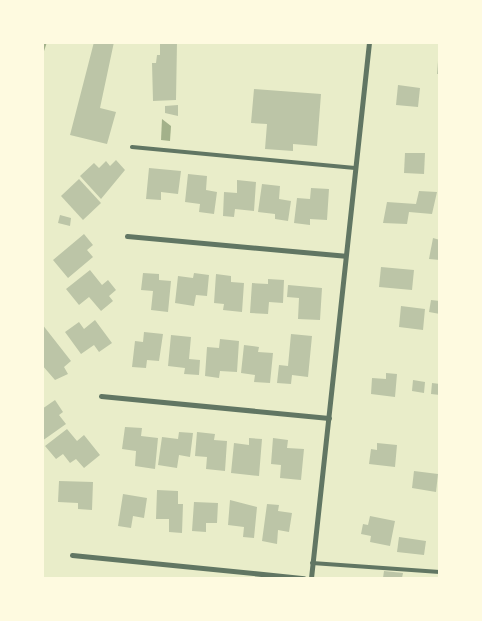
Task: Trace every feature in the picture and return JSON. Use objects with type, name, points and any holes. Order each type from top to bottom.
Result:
[{"type":"street","points":[[310,578],[369,42]]},
{"type":"street","points":[[127,236],[345,256]]},
{"type":"street","points":[[101,396],[329,418]]},
{"type":"street","points":[[72,555],[304,578]]},
{"type":"lane","points":[[132,147],[355,168]]},
{"type":"lane","points":[[312,563],[440,572]]},
{"type":"shaded area","points":[[162,119],[171,126],[170,141],[161,140]]},
{"type":"building","points":[[94,42],[114,42],[100,108],[116,112],[107,144],[70,135]]},
{"type":"building","points":[[160,42],[177,42],[176,100],[153,101],[152,63],[156,63],[157,55],[160,55]]},
{"type":"building","points":[[438,61],[440,61],[440,74],[437,74]]},
{"type":"building","points":[[398,85],[420,88],[418,107],[396,105]]},
{"type":"building","points":[[254,89],[321,94],[317,146],[293,144],[293,151],[265,149],[267,124],[251,123]]},
{"type":"building","points":[[178,105],[178,116],[165,113],[165,106]]},
{"type":"building","points":[[405,153],[425,153],[424,174],[404,173]]},
{"type":"building","points":[[116,160],[125,170],[101,199],[80,176],[94,163],[99,168],[106,161],[110,166]]},
{"type":"building","points":[[149,168],[181,171],[178,194],[161,192],[161,200],[146,199]]},
{"type":"building","points":[[188,174],[207,176],[206,190],[217,192],[214,214],[199,212],[200,204],[185,202]]},
{"type":"building","points":[[79,179],[101,203],[83,220],[61,196]]},
{"type":"building","points":[[237,180],[256,182],[254,211],[235,209],[234,217],[223,216],[224,192],[237,193]]},
{"type":"building","points":[[262,184],[280,186],[279,199],[291,201],[288,221],[275,219],[275,214],[258,212]]},
{"type":"building","points":[[311,188],[329,189],[327,220],[310,219],[310,225],[294,223],[297,198],[310,199]]},
{"type":"building","points":[[419,191],[437,192],[432,214],[409,212],[407,224],[383,223],[387,202],[416,204]]},
{"type":"building","points":[[60,215],[71,218],[70,226],[58,223]]},
{"type":"building","points":[[84,234],[93,245],[87,250],[93,257],[68,278],[53,260]]},
{"type":"building","points":[[433,238],[440,240],[440,260],[429,259]]},
{"type":"building","points":[[381,267],[414,270],[412,290],[379,287]]},
{"type":"building","points":[[90,270],[102,285],[108,280],[116,290],[109,296],[113,301],[101,311],[89,297],[79,305],[66,289]]},
{"type":"building","points":[[143,273],[159,274],[159,280],[171,281],[168,312],[151,310],[153,291],[141,290]]},
{"type":"building","points":[[194,273],[209,275],[207,296],[196,295],[194,306],[175,303],[178,276],[193,278]]},
{"type":"building","points":[[216,274],[231,276],[231,282],[244,283],[242,312],[223,310],[224,304],[214,303]]},
{"type":"building","points":[[268,279],[284,280],[283,303],[269,302],[268,314],[250,313],[252,283],[268,284]]},
{"type":"building","points":[[288,285],[322,288],[320,320],[298,319],[299,298],[287,297]]},
{"type":"building","points":[[431,300],[440,301],[440,314],[429,312]]},
{"type":"building","points":[[401,306],[425,309],[423,330],[399,327]]},
{"type":"building","points":[[95,320],[112,343],[99,352],[94,345],[81,354],[65,332],[79,322],[84,329]]},
{"type":"building","points":[[42,324],[71,361],[64,367],[68,374],[55,380],[42,365]]},
{"type":"building","points":[[144,332],[163,334],[159,361],[147,360],[146,368],[132,367],[135,341],[143,342]]},
{"type":"building","points":[[291,334],[312,336],[308,377],[292,375],[291,384],[277,383],[279,365],[288,366]]},
{"type":"building","points":[[171,335],[191,337],[189,359],[200,360],[199,375],[184,374],[185,368],[168,366]]},
{"type":"building","points":[[220,339],[239,341],[237,372],[220,371],[219,378],[205,376],[207,347],[219,348]]},
{"type":"building","points":[[244,345],[259,347],[258,352],[273,353],[270,383],[254,382],[255,375],[241,373]]},
{"type":"building","points":[[386,373],[397,374],[395,397],[371,394],[372,378],[386,379]]},
{"type":"building","points":[[413,380],[425,382],[424,393],[412,391]]},
{"type":"building","points":[[432,383],[440,384],[440,395],[431,394]]},
{"type":"building","points":[[55,400],[63,412],[59,415],[66,424],[42,441],[42,409]]},
{"type":"building","points":[[125,427],[142,428],[141,436],[158,438],[155,469],[135,466],[136,451],[122,449]]},
{"type":"building","points":[[67,429],[77,441],[84,435],[100,455],[84,468],[76,459],[70,463],[63,454],[56,459],[45,446]]},
{"type":"building","points":[[179,432],[193,433],[190,457],[179,455],[177,468],[158,465],[162,437],[178,439]]},
{"type":"building","points":[[197,432],[215,434],[214,440],[227,441],[225,471],[206,469],[207,457],[195,456]]},
{"type":"building","points":[[249,438],[262,439],[259,476],[231,473],[234,443],[249,445]]},
{"type":"building","points":[[273,438],[288,440],[287,448],[304,449],[301,480],[280,478],[281,465],[271,464]]},
{"type":"building","points":[[377,443],[397,445],[395,467],[369,464],[371,449],[377,450]]},
{"type":"building","points":[[414,471],[438,474],[436,492],[412,488]]},
{"type":"building","points":[[59,481],[93,482],[92,510],[78,509],[78,503],[58,502]]},
{"type":"building","points":[[157,490],[178,491],[178,504],[183,504],[182,533],[169,532],[169,519],[156,519]]},
{"type":"building","points":[[123,494],[147,498],[144,518],[133,516],[131,528],[118,526]]},
{"type":"building","points":[[230,500],[257,507],[254,538],[243,537],[244,527],[228,525]]},
{"type":"building","points":[[194,502],[218,503],[217,523],[206,523],[206,532],[192,531]]},
{"type":"building","points":[[267,504],[279,505],[278,511],[292,513],[289,532],[278,530],[277,544],[262,541]]},
{"type":"building","points":[[370,516],[395,521],[390,546],[370,542],[371,536],[361,534],[363,524],[368,525]]},
{"type":"building","points":[[399,537],[426,541],[424,555],[397,552]]},
{"type":"building","points":[[384,571],[403,573],[402,578],[383,578]]},
{"type":"waterway","points":[[42,51],[45,42]]}]
